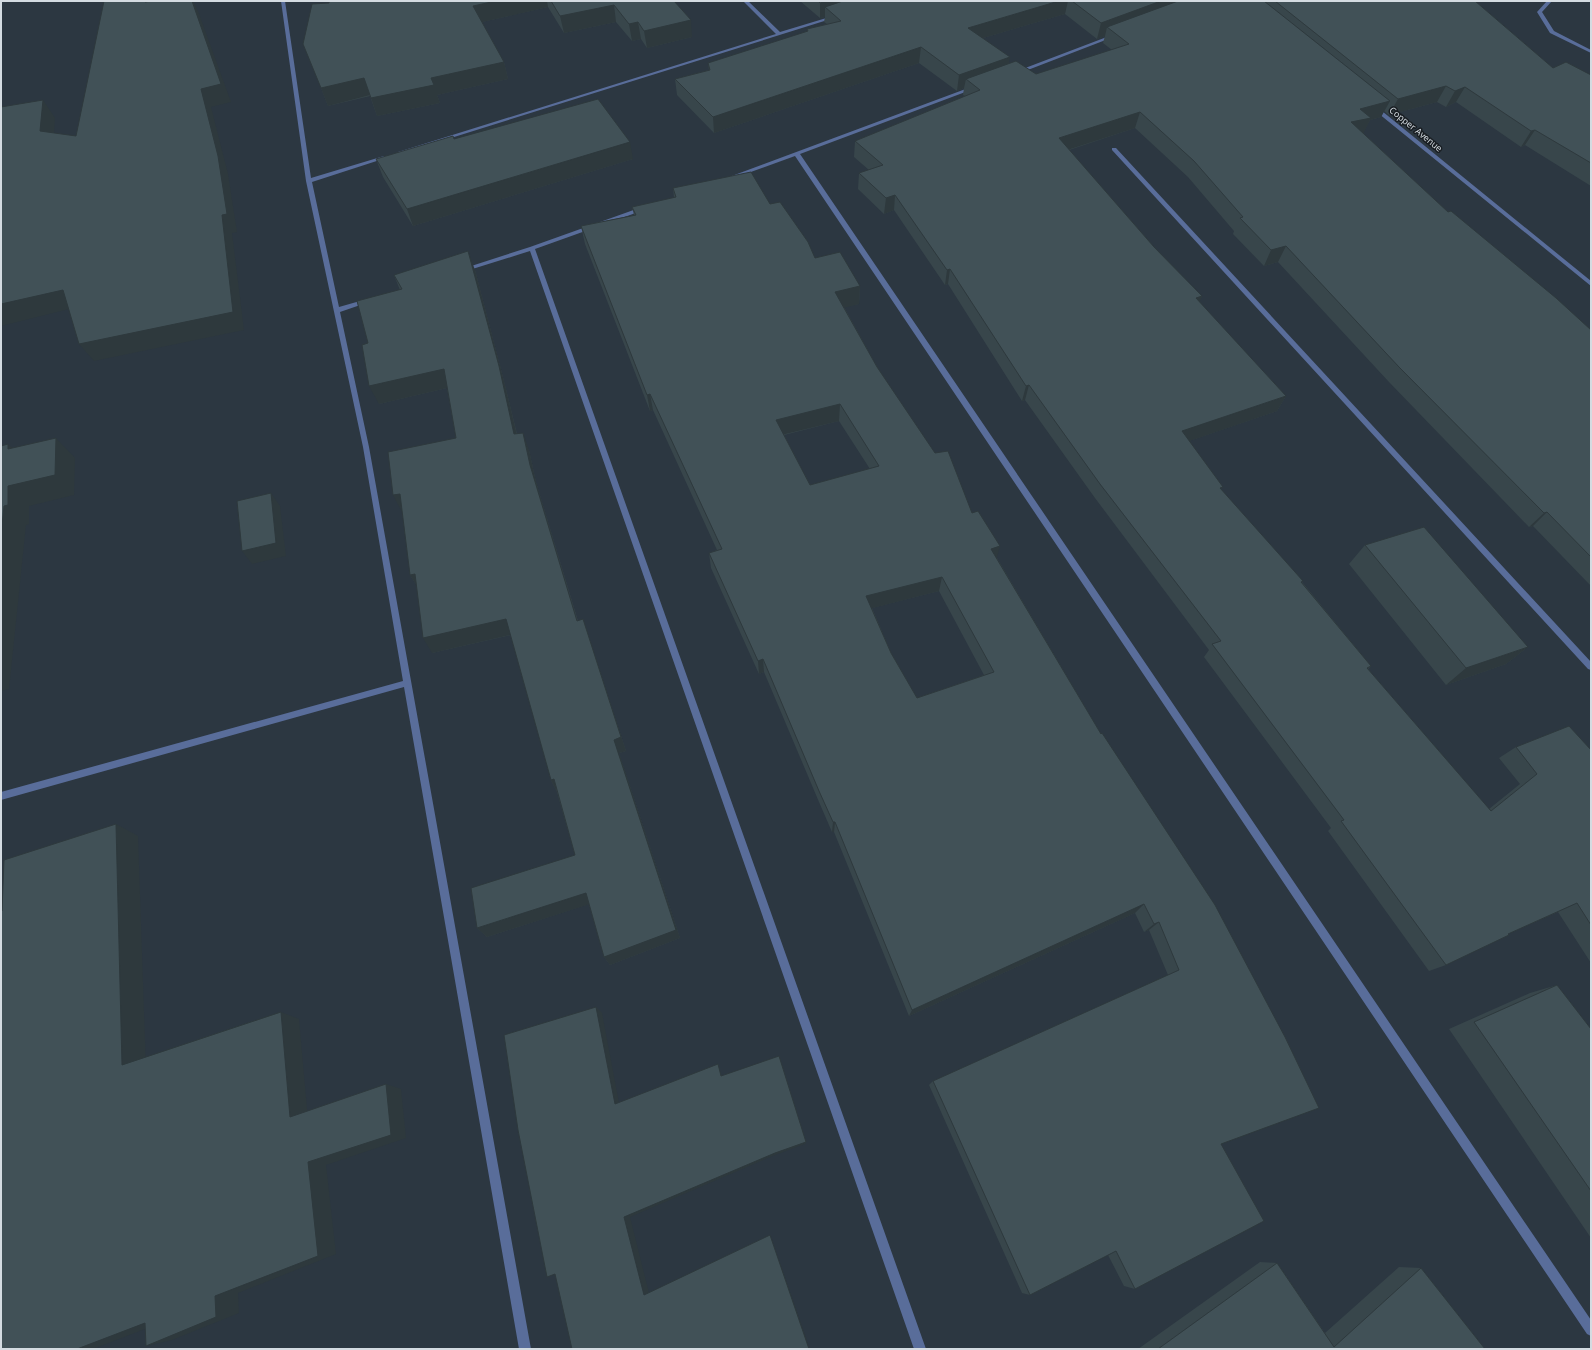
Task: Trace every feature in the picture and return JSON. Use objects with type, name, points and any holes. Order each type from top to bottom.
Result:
[{"type":"street","points":[[283,1],[309,181],[338,310],[366,447],[406,683],[525,1349]]},
{"type":"street","points":[[745,1],[779,34]]},
{"type":"street","points":[[1550,1],[1539,12],[1552,32],[1591,52]]},
{"type":"street","points":[[309,181],[840,15]]},
{"type":"street","points":[[1011,74],[1122,33]]},
{"type":"street","points":[[724,180],[982,85]]},
{"type":"street","name":"Copper Avenue","points":[[1370,104],[1591,284]]},
{"type":"street","points":[[1114,149],[1591,667]]},
{"type":"street","points":[[797,154],[1591,1330]]},
{"type":"street","points":[[457,272],[532,248],[650,206]]},
{"type":"street","points":[[532,248],[920,1349]]},
{"type":"street","points":[[338,310],[375,298]]},
{"type":"street","points":[[1,796],[406,683]]},
{"type":"building","points":[[104,1],[192,1],[221,84],[201,89],[218,156],[227,214],[222,215],[233,312],[79,344],[63,290],[1,304],[1,107],[43,100],[40,131],[76,136]]},
{"type":"building","points":[[329,1],[496,1],[473,6],[504,62],[431,78],[434,85],[371,98],[364,78],[321,88],[303,44],[312,4],[329,3]]},
{"type":"building","points":[[551,1],[674,1],[691,20],[644,31],[638,22],[629,24],[614,5],[560,16]]},
{"type":"building","points":[[843,1],[1059,1],[968,28],[1010,57],[959,75],[921,47],[713,117],[675,79],[710,70],[708,63],[808,31],[807,29],[841,21],[825,7]]},
{"type":"building","points":[[1072,1],[1161,1],[1101,23]]},
{"type":"building","points":[[1178,1],[1264,1],[1390,101],[1360,109],[1371,118],[1351,122],[1448,212],[1451,211],[1556,298],[1591,330],[1591,557],[1547,512],[1544,513],[1399,367],[1286,246],[1271,250],[1240,218],[1243,217],[1194,161],[1140,112],[1059,138],[1154,247],[1202,296],[1196,298],[1286,396],[1182,431],[1223,487],[1220,488],[1303,581],[1301,582],[1371,666],[1367,668],[1491,811],[1537,774],[1516,747],[1569,726],[1591,750],[1591,925],[1577,903],[1508,934],[1509,935],[1446,965],[1341,821],[1344,820],[1212,644],[1221,641],[1100,484],[1029,385],[1026,386],[950,269],[947,270],[895,195],[886,198],[859,173],[883,165],[855,141],[980,90],[966,79],[1016,61],[1036,74],[1129,44],[1107,27]]},
{"type":"building","points":[[1275,1],[1475,1],[1553,68],[1566,62],[1591,75],[1591,163],[1535,130],[1531,131],[1465,87],[1455,91],[1446,86],[1398,99]]},
{"type":"building","points":[[598,99],[630,142],[407,209],[376,159],[453,136],[454,139]]},
{"type":"building","points":[[751,172],[770,204],[780,202],[808,242],[815,258],[840,252],[860,286],[835,292],[877,367],[935,453],[948,451],[972,513],[978,511],[1000,546],[991,549],[1101,734],[1102,733],[1215,905],[1285,1037],[1319,1108],[1221,1144],[1264,1221],[1135,1289],[1116,1251],[1030,1295],[933,1081],[1179,970],[1159,922],[1154,924],[1144,904],[912,1010],[835,822],[833,822],[819,791],[763,659],[758,661],[709,553],[722,549],[650,394],[647,395],[581,226],[636,215],[632,207],[676,197],[673,188]],"holes":[[[840,404],[879,466],[810,485],[776,420]],[[942,577],[994,672],[917,698],[891,653],[866,596]]]},
{"type":"building","points":[[468,251],[499,366],[514,434],[523,433],[530,465],[577,621],[583,619],[621,737],[614,740],[676,930],[604,957],[586,893],[477,928],[471,888],[575,855],[554,779],[551,780],[506,619],[423,638],[415,574],[410,575],[400,494],[393,495],[388,452],[456,438],[444,369],[369,386],[362,345],[368,343],[357,301],[402,289],[394,275]]},
{"type":"building","points":[[56,438],[55,475],[8,486],[8,505],[4,506],[1,536],[1,446],[8,444],[8,449]]},
{"type":"building","points":[[271,493],[276,543],[242,551],[237,501]]},
{"type":"building","points":[[1424,527],[1528,647],[1466,668],[1365,545]]},
{"type":"building","points":[[116,824],[122,1065],[281,1012],[290,1117],[386,1084],[391,1135],[308,1162],[318,1256],[215,1296],[216,1317],[146,1346],[145,1323],[77,1349],[1,1349],[1,911],[4,860]]},
{"type":"building","points":[[1557,985],[1591,1029],[1591,1191],[1474,1022]]},
{"type":"building","points":[[596,1007],[615,1104],[718,1064],[721,1076],[779,1056],[806,1142],[775,1153],[624,1217],[644,1295],[770,1235],[809,1349],[572,1349],[555,1274],[547,1277],[518,1130],[504,1035]]},
{"type":"building","points":[[1277,1263],[1334,1347],[1421,1268],[1485,1349],[1158,1349]]}]
